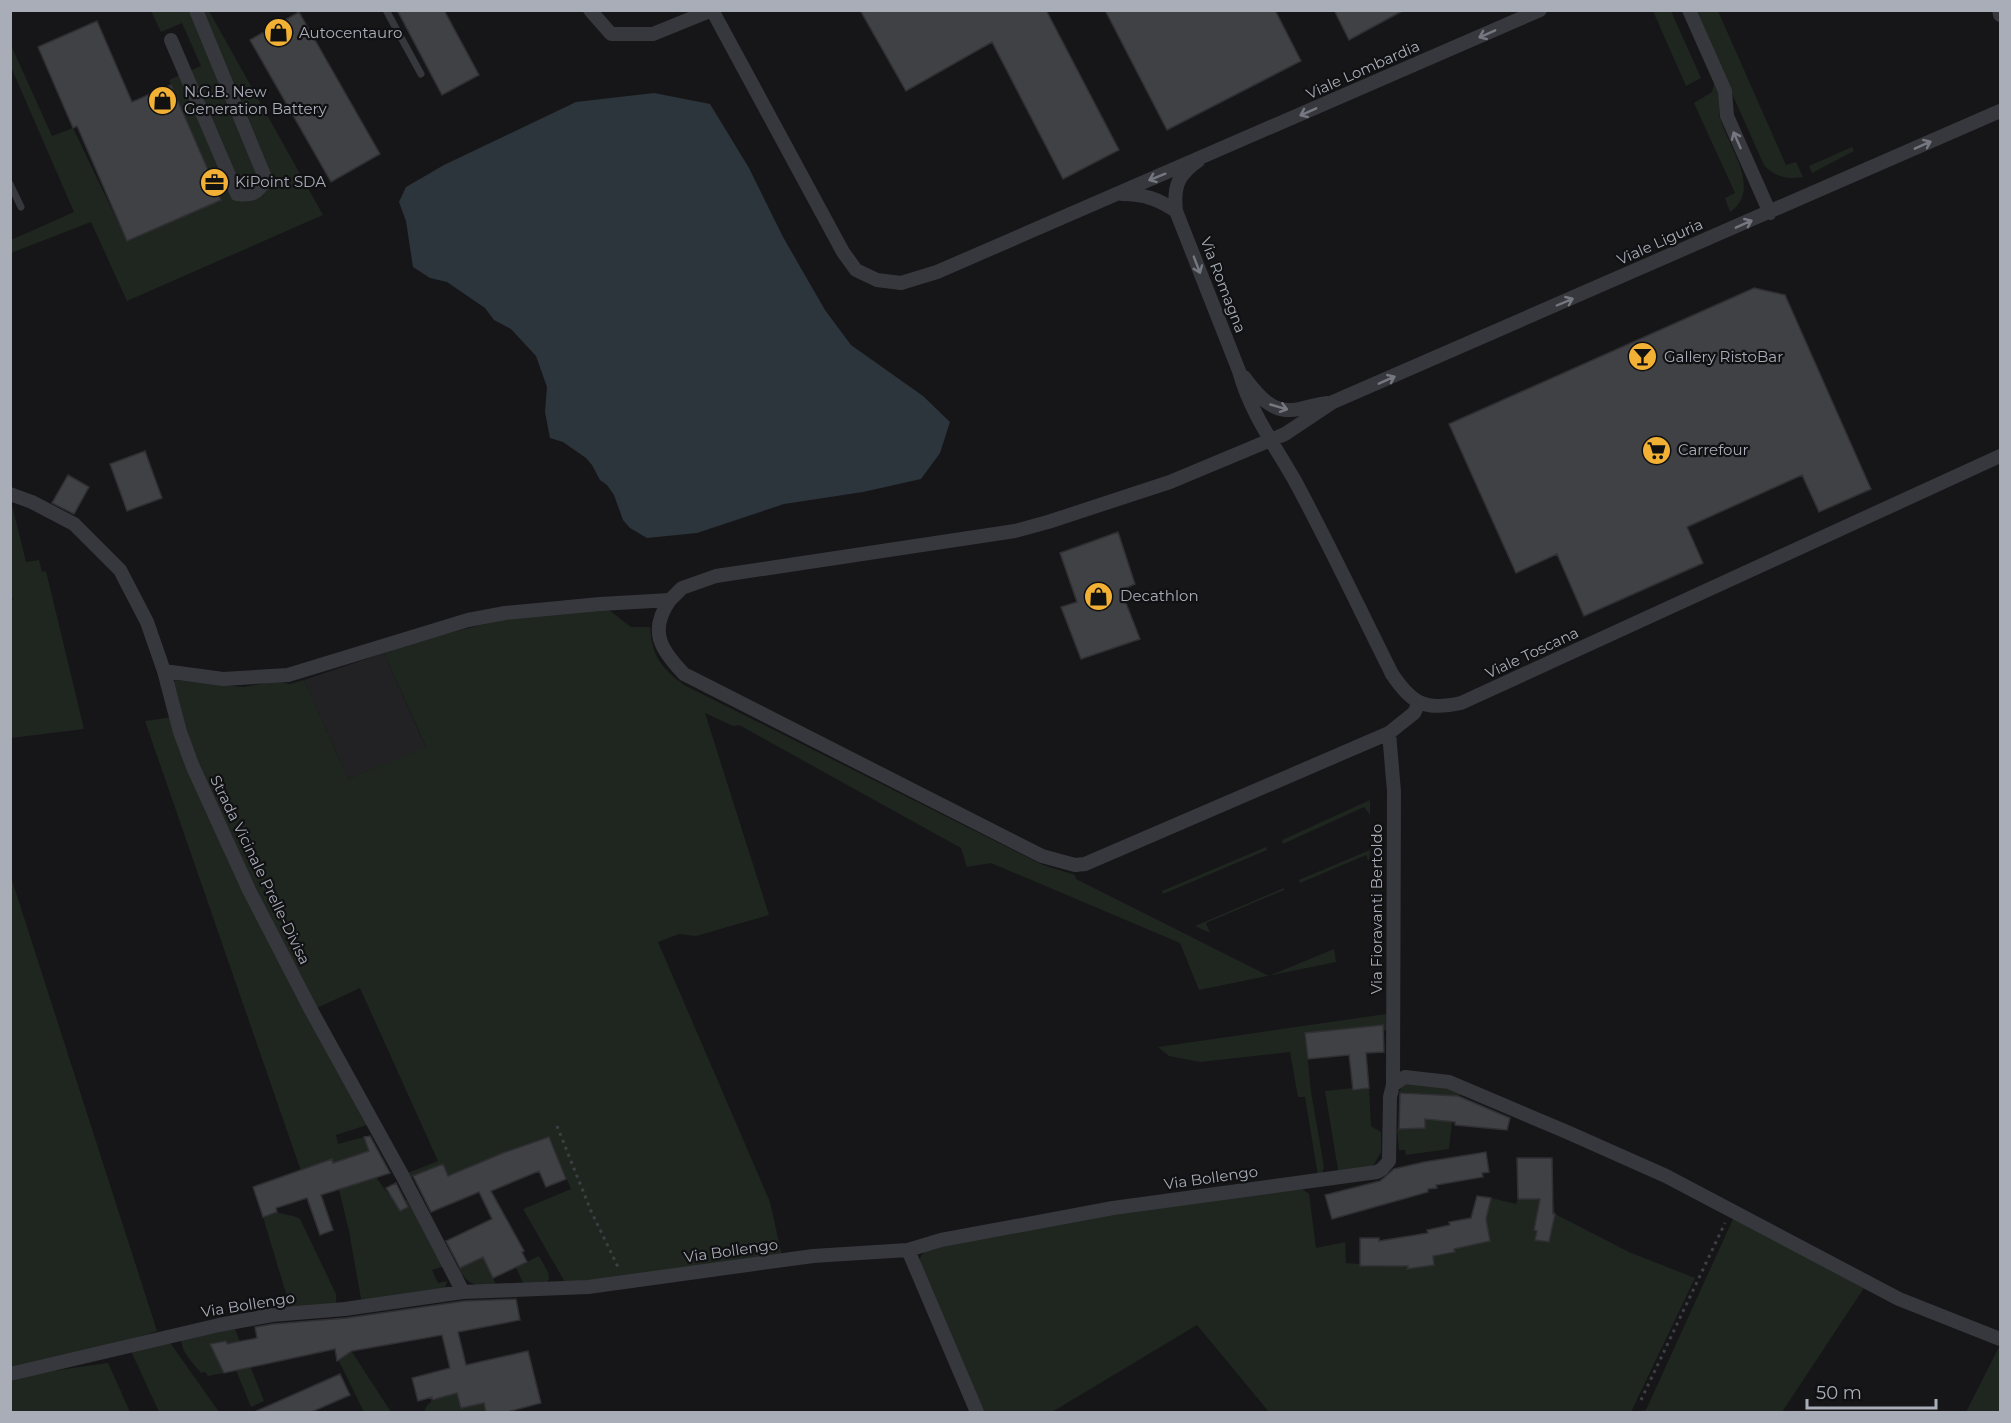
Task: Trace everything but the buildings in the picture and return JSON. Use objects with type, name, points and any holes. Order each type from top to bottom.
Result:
[{"type":"street","points":[[171,40],[237,194],[249,196],[258,192],[266,180],[196,10]]},
{"type":"street","points":[[590,10],[611,34],[653,34],[712,10]]},
{"type":"street","name":"Viale Lombardia","points":[[712,10],[843,252],[856,270],[877,280],[901,283],[937,272],[1540,10]]},
{"type":"street","points":[[1689,10],[1725,91],[1727,116],[1770,213]]},
{"type":"street","points":[[1984,118],[2001,103]]},
{"type":"street","name":"Viale Liguria","points":[[1333,402],[2001,111]]},
{"type":"street","points":[[1176,211],[1174,198],[1177,185],[1184,170],[1199,160]]},
{"type":"street","points":[[1115,195],[1138,194],[1160,200],[1176,211]]},
{"type":"street","name":"Via Romagna","points":[[1176,211],[1239,371]]},
{"type":"street","points":[[1239,371],[1267,404],[1279,409],[1298,409],[1333,402]]},
{"type":"street","points":[[1239,371],[1251,408],[1269,441],[1295,482],[1392,674],[1403,690],[1419,703],[1414,713],[1389,733],[1085,864],[1075,865],[1042,856],[684,674],[670,659],[660,642],[660,618],[670,600],[682,588],[716,576],[1015,531],[1048,522],[1170,482],[1269,441],[1285,434],[1333,402]]},
{"type":"street","name":"Viale Toscana","points":[[1419,703],[1442,707],[1461,703],[2001,456]]},
{"type":"street","name":"Strada Vicinale Prelle-Divisa","points":[[10,494],[32,502],[74,524],[120,570],[147,622],[164,670],[180,732],[193,767],[249,890],[310,1010],[402,1175],[463,1292]]},
{"type":"street","points":[[164,670],[223,679],[288,675],[468,620],[505,613],[670,600]]},
{"type":"street","name":"Via Fioravanti Bertoldo","points":[[1389,733],[1394,791],[1391,1091]]},
{"type":"street","points":[[1391,1091],[1405,1077],[1449,1082],[1665,1176],[1899,1299],[2001,1339]]},
{"type":"street","name":"Via Bollengo","points":[[10,1374],[219,1325],[272,1315],[347,1308],[463,1292],[588,1287],[813,1256],[908,1250],[941,1240],[1113,1208],[1377,1172],[1389,1161],[1391,1091]]},
{"type":"street","points":[[908,1250],[977,1413]]},
{"type":"lane","points":[[386,10],[421,74]]},
{"type":"lane","points":[[10,184],[21,207]]},
{"type":"path","points":[[557,1126],[591,1211],[625,1282]]},
{"type":"path","points":[[1641,1400],[1731,1211]]},
{"type":"shaded area","points":[[151,11],[209,11],[323,215],[127,301],[91,222],[11,253],[11,240],[74,212],[11,67],[10,43],[52,136],[73,128],[127,241],[221,200],[169,80],[201,66],[182,23],[161,32]]},
{"type":"shaded area","points":[[1653,11],[1671,11],[1701,78],[1686,86]]},
{"type":"shaded area","points":[[1695,11],[1718,11],[1786,165],[1796,162],[1803,177],[1782,177],[1764,165]]},
{"type":"shaded area","points":[[1712,78],[1721,97],[1720,118],[1743,180],[1743,192],[1739,203],[1730,212],[1725,198],[1735,193],[1694,103],[1712,92],[1714,84]]},
{"type":"shaded area","points":[[654,93],[710,104],[749,168],[783,237],[825,310],[851,345],[923,396],[950,422],[940,453],[921,479],[863,492],[784,504],[697,533],[647,538],[630,528],[623,520],[614,495],[600,480],[586,458],[563,442],[550,438],[545,412],[547,387],[536,356],[511,329],[494,320],[485,308],[447,282],[430,278],[413,267],[406,221],[399,202],[406,187],[444,165],[576,102]]},
{"type":"shaded area","points":[[1852,147],[1854,151],[1812,173],[1809,166]]},
{"type":"shaded area","points":[[10,497],[26,562],[39,560],[42,572],[46,571],[84,729],[11,738],[10,601],[13,600],[10,589]]},
{"type":"shaded area","points":[[598,608],[609,610],[631,627],[650,627],[653,646],[659,660],[669,673],[684,685],[1043,865],[1075,875],[1076,879],[1269,976],[1199,990],[1180,943],[991,863],[967,867],[961,848],[739,725],[733,726],[705,713],[769,915],[696,936],[679,934],[658,942],[770,1202],[782,1256],[566,1284],[523,1209],[571,1189],[549,1137],[448,1176],[443,1164],[408,1179],[405,1174],[438,1161],[360,988],[317,1008],[225,828],[186,734],[173,685],[175,680],[244,687],[276,681],[290,684],[304,680],[348,779],[426,747],[384,653],[432,637],[502,620]]},
{"type":"shaded area","points":[[384,653],[426,748],[348,779],[304,680]]},
{"type":"shaded area","points":[[172,717],[367,1125],[336,1135],[338,1144],[364,1137],[369,1151],[333,1163],[331,1160],[301,1171],[145,721]]},
{"type":"shaded area","points":[[1370,800],[1370,815],[1364,807],[1283,844],[1282,840]]},
{"type":"shaded area","points":[[1266,847],[1267,850],[1163,894],[1162,891]]},
{"type":"shaded area","points":[[1370,850],[1369,862],[1366,855],[1300,883],[1299,880]]},
{"type":"shaded area","points":[[10,874],[157,1331],[11,1367]]},
{"type":"shaded area","points":[[1284,888],[1284,890],[1206,923],[1210,933],[1195,926]]},
{"type":"shaded area","points":[[1334,949],[1336,962],[1270,975]]},
{"type":"shaded area","points":[[1386,1014],[1388,1030],[1383,1031],[1382,1025],[1305,1033],[1311,1092],[1324,1167],[1321,1176],[1318,1176],[1305,1097],[1298,1097],[1290,1052],[1200,1062],[1169,1056],[1158,1047]]},
{"type":"shaded area","points":[[1419,1082],[1469,1094],[1469,1096],[1399,1092],[1403,1085]]},
{"type":"shaded area","points":[[1353,1088],[1353,1090],[1369,1088],[1371,1126],[1381,1132],[1381,1152],[1372,1168],[1342,1173],[1338,1170],[1325,1091]]},
{"type":"shaded area","points":[[1425,1119],[1452,1122],[1449,1149],[1406,1155],[1405,1150],[1399,1150],[1397,1129],[1425,1128]]},
{"type":"shaded area","points":[[376,1177],[400,1211],[407,1207],[404,1201],[407,1200],[445,1266],[432,1270],[438,1283],[447,1281],[445,1289],[364,1303],[361,1299],[349,1231],[338,1186],[344,1188]]},
{"type":"shaded area","points":[[1302,1189],[1309,1194],[1316,1248],[1345,1242],[1346,1263],[1360,1264],[1360,1266],[1378,1267],[1408,1254],[1408,1269],[1434,1265],[1433,1256],[1490,1241],[1485,1215],[1491,1198],[1516,1204],[1518,1199],[1552,1199],[1555,1214],[1629,1252],[1695,1278],[1631,1412],[1269,1412],[1197,1325],[1052,1412],[981,1412],[919,1261],[921,1256],[926,1250],[1151,1206]],"holes":[[[1538,1211],[1554,1214],[1549,1242],[1535,1240],[1537,1231],[1534,1230]]]},
{"type":"shaded area","points":[[277,1212],[300,1219],[336,1294],[336,1305],[291,1310],[263,1217]]},
{"type":"shaded area","points":[[1733,1219],[1864,1288],[1782,1412],[1632,1412],[1646,1410]]},
{"type":"shaded area","points":[[539,1256],[548,1272],[549,1279],[545,1285],[524,1285],[516,1267]]},
{"type":"shaded area","points":[[483,1257],[496,1285],[474,1284],[466,1279],[458,1269]]},
{"type":"shaded area","points":[[235,1329],[240,1342],[227,1344],[226,1341],[224,1373],[208,1376],[205,1372],[201,1373],[185,1353],[181,1339]]},
{"type":"shaded area","points":[[171,1344],[219,1412],[159,1412],[131,1351]]},
{"type":"shaded area","points":[[2000,1345],[2000,1412],[1966,1412]]},
{"type":"shaded area","points":[[352,1352],[391,1412],[364,1412],[336,1355]]},
{"type":"shaded area","points":[[108,1363],[130,1412],[11,1412],[10,1379]]},
{"type":"shaded area","points":[[251,1368],[264,1401],[251,1407],[236,1370]]},
{"type":"shaded area","points":[[457,1393],[461,1408],[484,1403],[486,1412],[424,1412],[433,1400]]},
{"type":"place","name":"Autocentauro","points":[[278,33]]},
{"type":"place","name":"N.G.B. New Generation Battery","points":[[163,101]]},
{"type":"place","name":"KiPoint SDA","points":[[214,182]]},
{"type":"place","name":"Gallery RistoBar","points":[[1643,357]]},
{"type":"place","name":"Carrefour","points":[[1657,450]]},
{"type":"place","name":"Decathlon","points":[[1099,596]]}]
